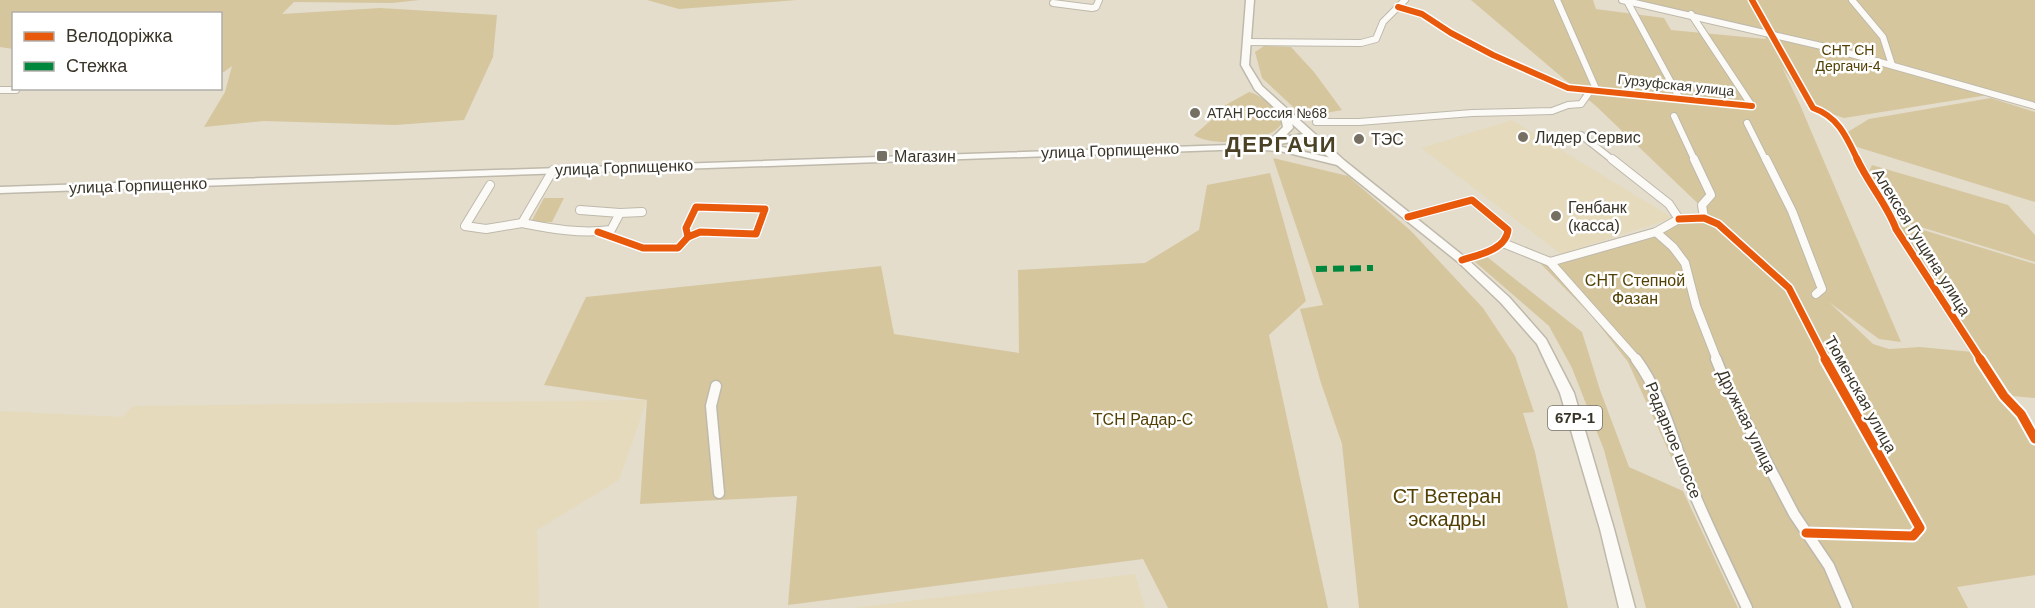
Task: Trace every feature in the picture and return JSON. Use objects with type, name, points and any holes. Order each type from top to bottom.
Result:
[{"type":"main road","name":"67Р-1","points":[[1250,0],[1245,65],[1250,77],[1341,163],[1462,260],[1524,320],[1542,342],[1556,367],[1570,403],[1607,529],[1627,608]]},
{"type":"main road","points":[[1285,112],[1288,128],[1277,144],[1300,150],[1311,149],[1319,144]]},
{"type":"main road","name":"улица Горпищенко","points":[[0,190],[1248,146],[1277,144],[1296,137],[1310,136]]},
{"type":"main road","points":[[1296,137],[1289,143],[1300,150]]},
{"type":"main road","name":"улица Горпищенко","points":[[1277,144],[1341,163]]},
{"type":"street","points":[[1053,3],[1092,8],[1096,7],[1099,0]]},
{"type":"street","points":[[1247,42],[1361,43],[1376,39],[1383,22],[1405,0]]},
{"type":"street","points":[[1316,122],[1359,122],[1472,113],[1552,111],[1568,105],[1581,104],[1594,91],[1557,0]]},
{"type":"street","name":"Алексея Гущина улица","points":[[1752,0],[1768,32],[1813,108],[1822,111],[1842,127],[1867,181],[1893,220],[1896,229],[2004,396],[2021,414],[2035,438]]},
{"type":"street","points":[[1852,0],[1883,38],[1892,65]]},
{"type":"street","points":[[1625,1],[1768,32],[2035,106]]},
{"type":"street","points":[[1625,1],[1680,99]]},
{"type":"street","name":"Гурзуфская улица","points":[[1398,7],[1422,14],[1450,33],[1493,55],[1568,88],[1752,106],[1691,14]]},
{"type":"street","points":[[0,90],[16,90]]},
{"type":"street","points":[[1503,243],[1550,262],[1656,232],[1678,219],[1704,218],[1702,206],[1711,195],[1674,116]]},
{"type":"street","points":[[1747,123],[1792,211],[1822,289],[1816,294]]},
{"type":"street","points":[[1581,135],[1669,204],[1678,219]]},
{"type":"street","points":[[522,223],[553,170]]},
{"type":"street","points":[[490,185],[465,226],[473,230],[522,223],[569,232],[598,232],[611,230],[620,213]]},
{"type":"street","points":[[1408,217],[1472,200],[1508,230],[1508,237],[1503,243],[1462,260]]},
{"type":"street","points":[[598,232],[643,248],[678,248],[688,237],[700,232],[756,234],[765,209],[696,207],[686,228],[688,237]]},
{"type":"street","points":[[580,210],[642,212]]},
{"type":"street","name":"Тюменская улица","points":[[1704,218],[1718,224],[1789,288],[1829,367],[1920,528],[1913,536],[1806,532]]},
{"type":"street","name":"Дружная улица","points":[[1656,232],[1673,247],[1685,263],[1696,306],[1726,384],[1794,514],[1829,566],[1847,608]]},
{"type":"street","name":"Радарное шоссе","points":[[1550,262],[1634,356],[1647,374],[1671,428],[1690,484],[1747,608]]},
{"type":"street","points":[[716,386],[711,406],[719,493]]},
{"type":"shaded area","points":[[1512,120],[1673,218],[1561,254],[1421,148]]},
{"type":"shaded area","points":[[647,400],[619,480],[537,530],[539,608],[0,608],[0,411],[122,417],[133,406]]},
{"type":"shaded area","points":[[1135,574],[1145,608],[853,608]]},
{"type":"green space","points":[[0,0],[420,0],[392,3],[294,2],[282,14],[380,8],[497,15],[493,57],[464,120],[395,125],[264,121],[204,127],[225,92],[232,66],[222,72],[222,12],[12,12],[12,49],[0,47]]},
{"type":"green space","points":[[647,0],[797,0],[679,9]]},
{"type":"green space","points":[[1471,0],[1593,0],[1596,9],[1664,18],[1671,30],[1766,39],[1761,28],[1627,0],[2035,0],[2035,109],[1988,95],[1844,118],[1808,106],[1782,67],[1901,342],[1879,339],[1829,302],[1873,344],[1889,349],[1920,347],[1983,353],[1897,222],[2035,264],[2035,398],[2002,395],[2035,440],[2035,575],[1957,587],[1968,608],[1740,608],[1628,362],[1593,317],[1538,261],[1652,228],[1663,239],[1659,232],[1683,221],[1709,221],[1775,272],[1711,216],[1597,107]]},
{"type":"green space","points":[[1264,46],[1291,47],[1314,72],[1342,110],[1304,117],[1262,78],[1255,52]]},
{"type":"green space","points":[[1249,92],[1264,100],[1277,114],[1282,123],[1275,130],[1253,139],[1226,142],[1202,139],[1194,135],[1223,110],[1222,107]]},
{"type":"green space","points":[[1991,98],[2035,112],[2035,202],[1857,147],[1846,133],[1869,119]]},
{"type":"green space","name":"СТ Ветеран эскадры","points":[[1273,158],[1348,176],[1411,231],[1483,308],[1515,356],[1534,412],[1523,413],[1535,452],[1568,608],[1359,608],[1342,444],[1321,383],[1300,309],[1323,305]]},
{"type":"green space","points":[[1872,165],[2008,205],[2035,235],[2035,262],[1911,224],[1867,177]]},
{"type":"green space","name":"ТСН Радар-С","points":[[1270,173],[1306,301],[1269,335],[1328,608],[1168,608],[1143,559],[788,605],[797,496],[640,504],[647,400],[544,385],[586,297],[881,266],[894,334],[1019,353],[1018,270],[1145,263],[1199,230],[1207,185]]},
{"type":"green space","points":[[544,198],[564,198],[552,222],[531,222]]},
{"type":"green space","points":[[1486,256],[1582,332],[1600,390],[1629,467],[1683,491],[1738,608],[1646,608],[1604,450],[1572,368],[1549,326],[1474,261]]},
{"type":"marked path","points":[[1316,269],[1373,268]]},
{"type":"cycle path","points":[[1752,0],[1813,108],[1822,111],[1842,127],[1867,181],[1893,220],[1896,229],[2004,396],[2021,414],[2035,439]]},
{"type":"cycle path","points":[[1398,7],[1422,14],[1451,33],[1493,55],[1568,88],[1752,106]]},
{"type":"cycle path","points":[[1408,217],[1472,200],[1508,230],[1504,241],[1498,246],[1462,260]]},
{"type":"cycle path","points":[[598,232],[643,248],[678,248],[688,237],[700,232],[756,234],[765,209],[696,207],[686,228],[688,237]]},
{"type":"cycle path","points":[[1679,219],[1704,218],[1718,224],[1789,288],[1829,367],[1920,528],[1913,536],[1806,533]]},
{"type":"place","name":"АТАН Россия №68","points":[[1195,113]]},
{"type":"place","name":"Лидер Сервис","points":[[1523,137]]},
{"type":"place","name":"ТЭС","points":[[1359,139]]},
{"type":"place","name":"Магазин","points":[[882,156]]},
{"type":"place","name":"Генбанк (касса)","points":[[1556,216]]},
{"type":"district","name":"ДЕРГАЧИ","points":[[1281,144]]},
{"type":"park label","name":"СНТ СН Дергачи-4","points":[[1848,58]]},
{"type":"park label","name":"СНТ Степной Фазан","points":[[1635,289]]}]
